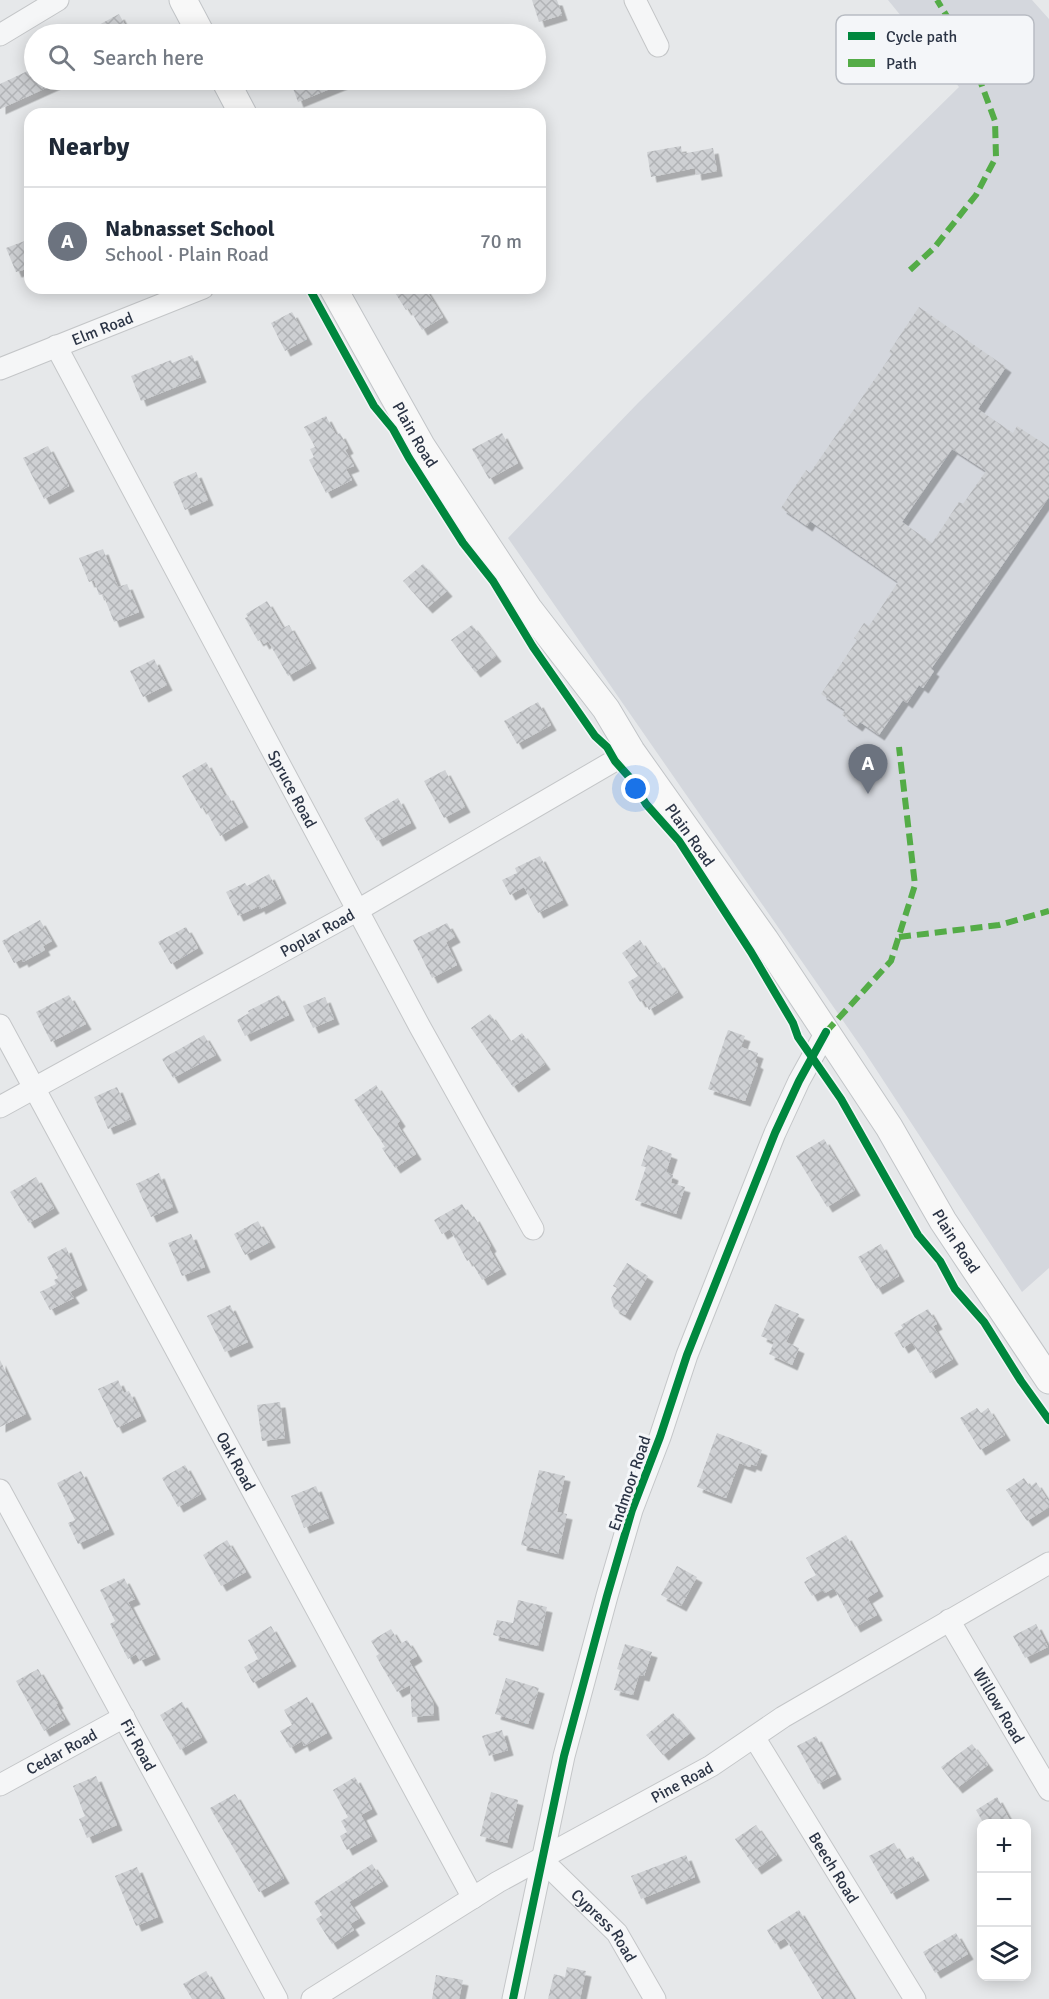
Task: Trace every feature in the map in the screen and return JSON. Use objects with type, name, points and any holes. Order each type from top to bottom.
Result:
[{"type":"main road","points":[[183,0],[196,24]]},
{"type":"main road","points":[[230,90],[240,108]]},
{"type":"main road","name":"Plain Road","points":[[336,294],[422,447],[528,608],[606,709],[631,752],[765,940],[889,1127],[943,1221],[1049,1380]]},
{"type":"street","points":[[0,35],[58,0]]},
{"type":"street","points":[[635,0],[658,46]]},
{"type":"street","name":"Elm Road","points":[[0,369],[188,294]]},
{"type":"street","name":"Spruce Road","points":[[56,346],[470,1119],[533,1229]]},
{"type":"street","name":"Poplar Road","points":[[0,1107],[358,910],[631,752]]},
{"type":"street","name":"Oak Road","points":[[0,1025],[473,1898]]},
{"type":"street","name":"Endmoor Road","points":[[513,1999],[542,1859],[578,1704],[633,1510],[687,1355],[775,1133],[799,1081],[826,1032]]},
{"type":"street","name":"Fir Road","points":[[0,1490],[277,1999]]},
{"type":"street","name":"Pine Road","points":[[312,1999],[473,1898],[711,1766],[783,1717],[1049,1563]]},
{"type":"street","name":"Willow Road","points":[[949,1620],[1049,1790]]},
{"type":"street","name":"Cedar Road","points":[[0,1785],[124,1717]]},
{"type":"street","name":"Beech Road","points":[[754,1737],[915,1999]]},
{"type":"street","name":"Cypress Road","points":[[542,1859],[617,1933],[655,1999]]},
{"type":"shaded area","points":[[888,0],[1032,0],[1049,19],[1049,1268],[1022,1292],[864,1051],[508,538],[638,403],[959,87],[957,84],[1034,84],[1034,15],[900,15]]},
{"type":"building","points":[[532,0],[557,0],[562,15],[539,22]]},
{"type":"building","points":[[119,14],[124,24],[100,24]]},
{"type":"building","points":[[24,73],[24,90],[42,90],[0,109],[0,84]]},
{"type":"building","points":[[294,90],[327,90],[298,102]]},
{"type":"building","points":[[681,146],[682,154],[713,148],[717,171],[696,175],[695,168],[651,177],[647,152]]},
{"type":"building","points":[[24,241],[24,270],[16,272],[6,248]]},
{"type":"building","points":[[396,294],[429,294],[443,317],[422,330],[409,308],[406,310]]},
{"type":"building","points":[[919,307],[1006,367],[978,409],[1013,433],[1017,426],[1049,447],[1049,497],[931,669],[934,671],[923,688],[919,685],[907,703],[903,700],[879,735],[860,722],[857,726],[842,715],[845,710],[821,694],[857,640],[854,638],[864,623],[869,626],[898,582],[810,521],[807,526],[781,508],[806,470],[810,473],[892,354],[889,352]],"holes":[[[952,449],[986,471],[963,504],[959,502],[932,543],[902,522]]]},
{"type":"building","points":[[292,312],[307,339],[285,351],[271,323]]},
{"type":"building","points":[[192,355],[201,377],[141,401],[131,376],[171,360],[172,363]]},
{"type":"building","points":[[326,416],[336,435],[340,433],[348,448],[345,450],[354,466],[346,469],[352,480],[326,493],[309,460],[314,457],[310,449],[315,447],[304,427]]},
{"type":"building","points":[[502,433],[518,463],[489,479],[472,449]]},
{"type":"building","points":[[48,446],[69,486],[44,499],[23,458]]},
{"type":"building","points":[[196,472],[208,500],[185,510],[173,482]]},
{"type":"building","points":[[103,549],[118,587],[127,584],[139,612],[114,622],[103,594],[99,595],[94,580],[89,582],[79,558]]},
{"type":"building","points":[[423,564],[447,591],[427,608],[403,581]]},
{"type":"building","points":[[267,601],[283,628],[289,625],[311,663],[288,676],[268,641],[264,644],[261,639],[258,641],[245,618],[248,617],[246,614]]},
{"type":"building","points":[[472,625],[496,656],[475,672],[451,640]]},
{"type":"building","points":[[154,659],[167,685],[143,697],[130,671]]},
{"type":"building","points":[[538,702],[551,725],[517,744],[504,721]]},
{"type":"building","points":[[206,762],[243,822],[220,836],[204,807],[201,809],[182,776]]},
{"type":"building","points":[[445,770],[465,807],[444,818],[424,781]]},
{"type":"building","points":[[398,798],[411,823],[377,841],[364,818]]},
{"type":"building","points":[[540,856],[563,900],[538,913],[524,887],[510,895],[502,880],[517,873],[515,868]]},
{"type":"building","points":[[269,874],[281,898],[260,909],[259,906],[238,916],[226,892],[245,883],[247,886]]},
{"type":"building","points":[[40,920],[52,941],[43,946],[45,950],[23,962],[22,959],[14,963],[2,941]]},
{"type":"building","points":[[447,923],[455,937],[446,942],[457,965],[432,978],[413,940]]},
{"type":"building","points":[[186,927],[198,948],[171,964],[158,942]]},
{"type":"building","points":[[640,940],[656,964],[659,962],[678,992],[649,1010],[644,1000],[640,1002],[628,982],[638,976],[622,953]]},
{"type":"building","points":[[69,995],[86,1024],[51,1042],[36,1012]]},
{"type":"building","points":[[279,995],[289,1015],[245,1036],[237,1020],[249,1013],[248,1011]]},
{"type":"building","points":[[325,997],[334,1019],[313,1028],[303,1006]]},
{"type":"building","points":[[490,1014],[510,1042],[522,1033],[545,1064],[513,1087],[471,1028]]},
{"type":"building","points":[[728,1030],[745,1036],[741,1047],[758,1053],[755,1062],[758,1064],[745,1101],[708,1089]]},
{"type":"building","points":[[204,1035],[216,1055],[173,1078],[162,1059]]},
{"type":"building","points":[[376,1085],[400,1121],[397,1124],[416,1154],[395,1168],[382,1148],[385,1147],[354,1100]]},
{"type":"building","points":[[117,1087],[131,1119],[108,1129],[94,1097]]},
{"type":"building","points":[[824,1139],[855,1190],[827,1207],[796,1156]]},
{"type":"building","points":[[648,1145],[672,1154],[666,1172],[673,1175],[671,1183],[685,1187],[676,1214],[635,1200],[646,1167],[641,1166]]},
{"type":"building","points":[[159,1173],[173,1207],[151,1217],[136,1184]]},
{"type":"building","points":[[36,1177],[54,1208],[29,1223],[10,1192]]},
{"type":"building","points":[[462,1204],[471,1218],[474,1216],[501,1269],[482,1280],[470,1259],[467,1261],[450,1229],[442,1234],[434,1220]]},
{"type":"building","points":[[258,1221],[270,1242],[245,1255],[234,1234]]},
{"type":"building","points":[[191,1234],[205,1267],[182,1276],[168,1243]]},
{"type":"building","points":[[881,1244],[899,1276],[877,1289],[858,1257]]},
{"type":"building","points":[[66,1247],[82,1285],[70,1292],[74,1298],[50,1310],[40,1292],[56,1284],[54,1280],[58,1278],[47,1257]]},
{"type":"building","points":[[627,1263],[648,1276],[625,1315],[614,1308],[611,1298],[617,1288],[613,1286]]},
{"type":"building","points":[[775,1304],[799,1314],[786,1342],[799,1348],[792,1365],[769,1354],[774,1342],[761,1336]]},
{"type":"building","points":[[230,1305],[248,1342],[225,1352],[207,1316]]},
{"type":"building","points":[[928,1309],[937,1324],[933,1326],[953,1359],[930,1373],[912,1342],[903,1348],[894,1333],[903,1328],[901,1325]]},
{"type":"building","points":[[0,1360],[26,1414],[0,1427]]},
{"type":"building","points":[[118,1380],[124,1393],[129,1391],[141,1416],[117,1428],[98,1389]]},
{"type":"building","points":[[280,1402],[285,1438],[262,1441],[257,1405]]},
{"type":"building","points":[[977,1408],[981,1413],[988,1408],[1005,1435],[980,1450],[960,1418]]},
{"type":"building","points":[[717,1433],[762,1450],[756,1466],[751,1464],[750,1467],[739,1463],[726,1498],[697,1487]]},
{"type":"building","points":[[185,1465],[201,1494],[178,1507],[162,1478]]},
{"type":"building","points":[[539,1470],[565,1476],[557,1512],[567,1514],[558,1554],[521,1545]]},
{"type":"building","points":[[81,1471],[109,1529],[78,1544],[68,1523],[75,1520],[57,1483]]},
{"type":"building","points":[[1024,1478],[1030,1487],[1036,1482],[1049,1502],[1049,1507],[1027,1521],[1006,1490]]},
{"type":"building","points":[[316,1486],[329,1518],[304,1528],[291,1496]]},
{"type":"building","points":[[846,1535],[878,1591],[867,1598],[877,1615],[855,1627],[834,1588],[825,1593],[823,1590],[812,1596],[804,1582],[816,1575],[806,1558]]},
{"type":"building","points":[[227,1540],[246,1572],[221,1586],[203,1555]]},
{"type":"building","points":[[677,1566],[697,1577],[681,1606],[661,1595]]},
{"type":"building","points":[[124,1578],[135,1599],[128,1602],[155,1654],[140,1661],[136,1654],[128,1659],[110,1624],[115,1621],[100,1590]]},
{"type":"building","points":[[518,1600],[547,1607],[538,1646],[493,1635],[497,1620],[513,1623]]},
{"type":"building","points":[[1036,1624],[1048,1647],[1025,1658],[1013,1636]]},
{"type":"building","points":[[271,1626],[291,1661],[253,1683],[244,1667],[258,1659],[248,1640]]},
{"type":"building","points":[[391,1629],[400,1644],[407,1640],[417,1656],[409,1661],[433,1702],[434,1715],[412,1717],[410,1685],[397,1692],[376,1656],[379,1654],[371,1641]]},
{"type":"building","points":[[625,1644],[652,1652],[644,1676],[639,1675],[633,1695],[614,1690],[620,1670],[617,1669]]},
{"type":"building","points":[[38,1669],[65,1719],[44,1731],[16,1681]]},
{"type":"building","points":[[506,1678],[539,1688],[528,1724],[495,1714]]},
{"type":"building","points":[[307,1697],[327,1733],[304,1746],[302,1741],[290,1748],[280,1731],[292,1725],[284,1710]]},
{"type":"building","points":[[182,1702],[202,1737],[180,1750],[160,1715]]},
{"type":"building","points":[[673,1713],[690,1733],[663,1755],[646,1735]]},
{"type":"building","points":[[502,1730],[508,1750],[489,1756],[482,1736]]},
{"type":"building","points":[[816,1736],[836,1774],[818,1784],[797,1746]]},
{"type":"building","points":[[972,1744],[988,1765],[957,1788],[941,1767]]},
{"type":"building","points":[[96,1776],[117,1825],[87,1838],[79,1819],[85,1816],[73,1786]]},
{"type":"building","points":[[355,1777],[372,1809],[361,1815],[372,1836],[347,1850],[340,1836],[347,1832],[341,1821],[348,1817],[333,1790]]},
{"type":"building","points":[[491,1792],[518,1800],[507,1843],[480,1836]]},
{"type":"building","points":[[235,1794],[284,1878],[259,1892],[210,1808]]},
{"type":"building","points":[[997,1797],[1009,1819],[981,1819],[976,1810]]},
{"type":"building","points":[[756,1825],[777,1855],[756,1869],[735,1839]]},
{"type":"building","points":[[894,1843],[905,1860],[913,1856],[924,1875],[891,1894],[869,1856]]},
{"type":"building","points":[[686,1855],[695,1877],[641,1899],[631,1876]]},
{"type":"building","points":[[372,1864],[383,1881],[349,1902],[360,1918],[350,1924],[354,1930],[332,1944],[316,1919],[322,1915],[314,1902]]},
{"type":"building","points":[[137,1867],[158,1917],[136,1926],[115,1876]]},
{"type":"building","points":[[799,1910],[854,1999],[822,1999],[785,1938],[775,1944],[767,1930]]},
{"type":"building","points":[[956,1933],[968,1954],[935,1973],[923,1952]]},
{"type":"building","points":[[567,1967],[586,1971],[580,1999],[548,1999],[554,1974],[565,1977]]},
{"type":"building","points":[[206,1971],[223,1999],[192,1999],[183,1984]]},
{"type":"building","points":[[436,1975],[463,1980],[459,1999],[432,1999]]},
{"type":"marked path","points":[[937,0],[946,15]]},
{"type":"marked path","points":[[910,270],[934,248],[976,195],[996,157],[995,121],[981,84]]},
{"type":"marked path","points":[[826,1032],[891,961],[915,885],[899,747]]},
{"type":"marked path","points":[[899,937],[999,925],[1049,911]]},
{"type":"cycle path","points":[[312,294],[374,406],[393,429],[463,543],[493,581],[533,647],[595,736],[607,747],[646,804],[679,841],[751,952],[793,1023],[798,1037],[841,1099],[918,1235],[940,1261],[955,1289],[984,1322],[1049,1420]]},
{"type":"cycle path","points":[[513,1999],[564,1756],[632,1510],[660,1437],[687,1355],[775,1133],[799,1081],[826,1032]]},
{"type":"place","name":"Nabnasset School","points":[[868,794]]}]
